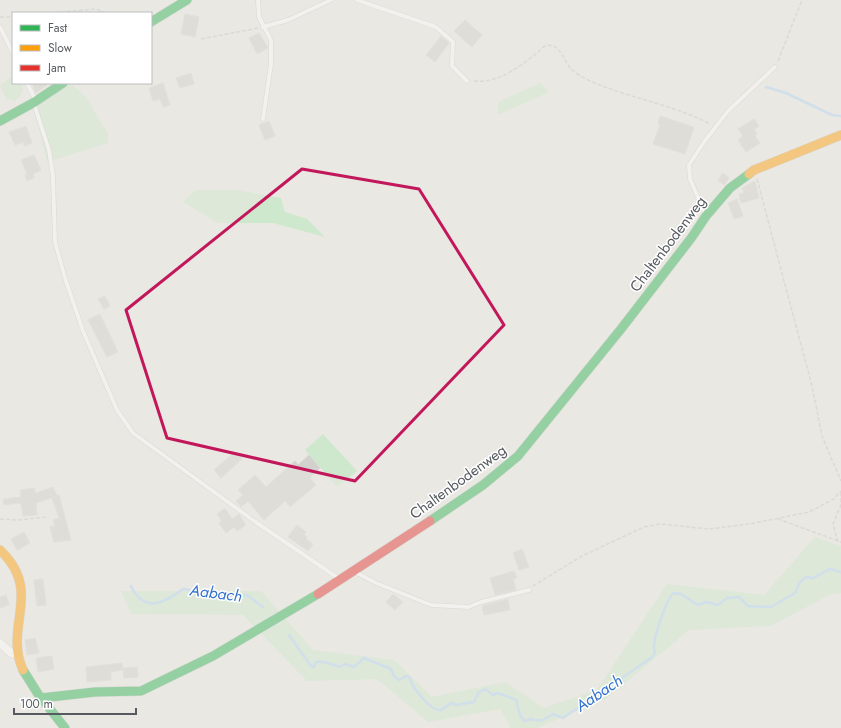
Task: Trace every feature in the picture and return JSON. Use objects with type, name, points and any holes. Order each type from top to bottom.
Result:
[{"type":"street","points":[[152,21],[187,0]]},
{"type":"street","points":[[0,121],[35,102],[62,84]]},
{"type":"street","name":"Chaltenbodenweg","points":[[41,698],[95,692],[141,691],[213,656],[342,580],[484,484],[518,456],[544,426],[692,237],[706,216],[730,188],[754,170],[841,135]]},
{"type":"street","points":[[0,550],[15,567],[22,587],[23,596],[17,639],[18,655],[24,671],[41,698],[65,728]]},
{"type":"street","points":[[0,643],[11,653],[18,655]]},
{"type":"lane","points":[[258,0],[259,17],[271,40],[271,64],[263,118]]},
{"type":"lane","points":[[263,27],[288,20],[331,0]]},
{"type":"lane","points":[[358,0],[436,27],[453,42],[452,66],[467,81]]},
{"type":"lane","points":[[0,27],[12,51]]},
{"type":"lane","points":[[706,216],[690,179],[689,165],[728,111],[776,68]]},
{"type":"lane","points":[[28,84],[49,150],[53,176],[56,242],[64,278],[83,331],[117,410],[133,433],[254,521],[342,580]]},
{"type":"lane","points":[[354,572],[376,583],[431,605],[469,607],[481,602],[529,590]]},
{"type":"path","points":[[776,68],[802,0]]},
{"type":"path","points":[[61,12],[96,9],[104,12]]},
{"type":"path","points":[[0,17],[12,17]]},
{"type":"path","points":[[201,39],[263,27]]},
{"type":"path","points":[[467,81],[487,82],[510,73],[545,46],[554,46],[561,52],[571,69],[585,78],[616,92],[692,115],[715,127]]},
{"type":"path","points":[[754,170],[812,386],[822,436],[841,481]]},
{"type":"path","points":[[529,590],[536,583],[582,556],[644,527],[660,524],[709,529],[776,519],[809,512],[834,500],[841,492]]},
{"type":"path","points":[[840,542],[833,524],[841,505],[841,492]]},
{"type":"path","points":[[0,519],[18,520],[46,517]]},
{"type":"path","points":[[776,519],[791,523],[840,542]]},
{"type":"highlighted area","points":[[302,169],[419,189],[504,325],[355,481],[167,438],[126,310]]},
{"type":"green space","points":[[12,76],[12,84],[22,84],[22,93],[15,101],[10,99],[7,100],[0,86]]},
{"type":"green space","points":[[540,83],[549,92],[498,115],[498,102]]},
{"type":"green space","points":[[65,84],[71,84],[86,97],[108,134],[108,143],[47,162],[33,103]]},
{"type":"green space","points":[[196,190],[237,190],[281,198],[285,212],[307,219],[325,237],[273,223],[218,223],[183,202]]},
{"type":"green space","points":[[323,434],[357,471],[337,487],[305,450]]},
{"type":"green space","points":[[815,537],[841,546],[841,593],[831,594],[771,626],[689,630],[607,698],[537,728],[511,728],[500,709],[428,722],[377,679],[307,681],[243,615],[131,614],[121,591],[261,591],[313,650],[394,660],[432,697],[505,682],[544,708],[597,690],[667,584],[764,595]]},
{"type":"building","points":[[185,14],[199,17],[195,37],[181,34]]},
{"type":"building","points":[[465,20],[482,35],[472,47],[454,31]]},
{"type":"building","points":[[259,33],[268,48],[257,54],[249,38]]},
{"type":"building","points":[[441,36],[449,43],[435,62],[426,55]]},
{"type":"building","points":[[191,73],[194,84],[180,88],[176,78]]},
{"type":"building","points":[[163,83],[170,105],[163,107],[160,99],[153,101],[149,88]]},
{"type":"building","points":[[32,84],[46,84],[47,85],[36,93]]},
{"type":"building","points":[[660,116],[694,127],[685,154],[653,144],[660,125],[658,124]]},
{"type":"building","points":[[754,119],[759,126],[754,129],[757,134],[755,136],[760,143],[746,152],[738,140],[743,136],[738,129]]},
{"type":"building","points":[[269,121],[275,136],[265,140],[259,125]]},
{"type":"building","points":[[26,126],[32,143],[25,146],[23,142],[15,145],[9,132]]},
{"type":"building","points":[[34,155],[41,170],[33,174],[34,178],[27,181],[25,175],[27,174],[21,160]]},
{"type":"building","points":[[723,173],[729,178],[724,185],[718,180]]},
{"type":"building","points":[[755,181],[759,198],[741,203],[739,194],[744,193],[742,188]]},
{"type":"building","points":[[737,199],[743,216],[734,219],[728,203]]},
{"type":"building","points":[[105,296],[110,306],[104,309],[98,299]]},
{"type":"building","points":[[100,314],[118,352],[107,357],[88,320]]},
{"type":"building","points":[[235,452],[242,459],[221,478],[214,470]]},
{"type":"building","points":[[309,455],[320,468],[310,478],[316,485],[290,507],[285,501],[264,520],[248,501],[241,507],[236,501],[243,495],[238,490],[255,475],[266,487],[295,461],[298,465]]},
{"type":"building","points":[[53,487],[57,496],[36,503],[37,515],[23,516],[21,503],[4,505],[3,499],[21,497],[20,490],[35,488],[35,493]]},
{"type":"building","points":[[59,495],[71,540],[54,542],[50,527],[55,526],[53,520],[59,518],[52,498]]},
{"type":"building","points":[[225,508],[232,519],[239,514],[246,525],[237,531],[234,527],[226,533],[219,523],[222,521],[217,514]]},
{"type":"building","points":[[297,525],[306,532],[304,534],[307,537],[306,539],[313,544],[308,551],[288,537]]},
{"type":"building","points":[[24,532],[30,543],[17,550],[11,539]]},
{"type":"building","points":[[522,549],[529,567],[519,570],[513,553]]},
{"type":"building","points":[[514,571],[517,578],[513,579],[516,590],[495,595],[490,578]]},
{"type":"building","points":[[43,579],[46,605],[37,606],[34,580]]},
{"type":"building","points":[[393,594],[403,602],[395,610],[386,602]]},
{"type":"building","points":[[6,595],[9,605],[0,608],[0,597]]},
{"type":"building","points":[[508,599],[510,610],[484,615],[482,606]]},
{"type":"building","points":[[35,638],[39,653],[27,655],[25,640]]},
{"type":"building","points":[[52,656],[54,669],[38,672],[36,658]]},
{"type":"building","points":[[122,663],[123,670],[111,672],[111,680],[87,682],[86,667]]},
{"type":"building","points":[[137,667],[138,677],[124,678],[123,668]]},
{"type":"waterway","points":[[766,87],[786,93],[832,115],[841,116]]},
{"type":"waterway","name":"Aabach","points":[[289,635],[311,666],[314,667],[316,662],[319,662],[328,663],[339,667],[345,664],[354,667],[364,658],[391,669],[394,676],[399,680],[406,676],[410,678],[411,682],[422,698],[437,710],[441,710],[451,703],[456,705],[474,702],[479,692],[485,689],[493,695],[498,693],[516,700],[520,715],[524,721],[531,719],[545,719],[553,714],[563,718],[651,658],[655,653],[655,641],[660,623],[673,593],[681,594],[698,605],[706,602],[718,605],[727,598],[739,597],[748,606],[771,607],[795,593],[800,582],[806,577],[813,578],[830,569],[841,572]]},
{"type":"waterway","name":"Aabach","points":[[131,586],[136,594],[148,603],[161,602],[183,589],[226,596],[247,595],[263,607]]},
{"type":"traffic: fast","points":[[152,21],[187,0]]},
{"type":"traffic: fast","points":[[0,121],[33,103],[62,84]]},
{"type":"traffic: fast","points":[[430,521],[483,485],[518,456],[621,329],[692,237],[706,216],[730,188],[749,174]]},
{"type":"traffic: fast","points":[[41,698],[95,692],[141,691],[213,656],[318,594]]},
{"type":"traffic: fast","points":[[23,670],[38,694],[65,728]]},
{"type":"traffic: slow","points":[[749,174],[754,170],[841,135]]},
{"type":"traffic: slow","points":[[0,550],[13,565],[19,580],[21,595],[17,639],[18,654],[23,670]]},
{"type":"traffic: jam","points":[[318,594],[430,521]]}]
